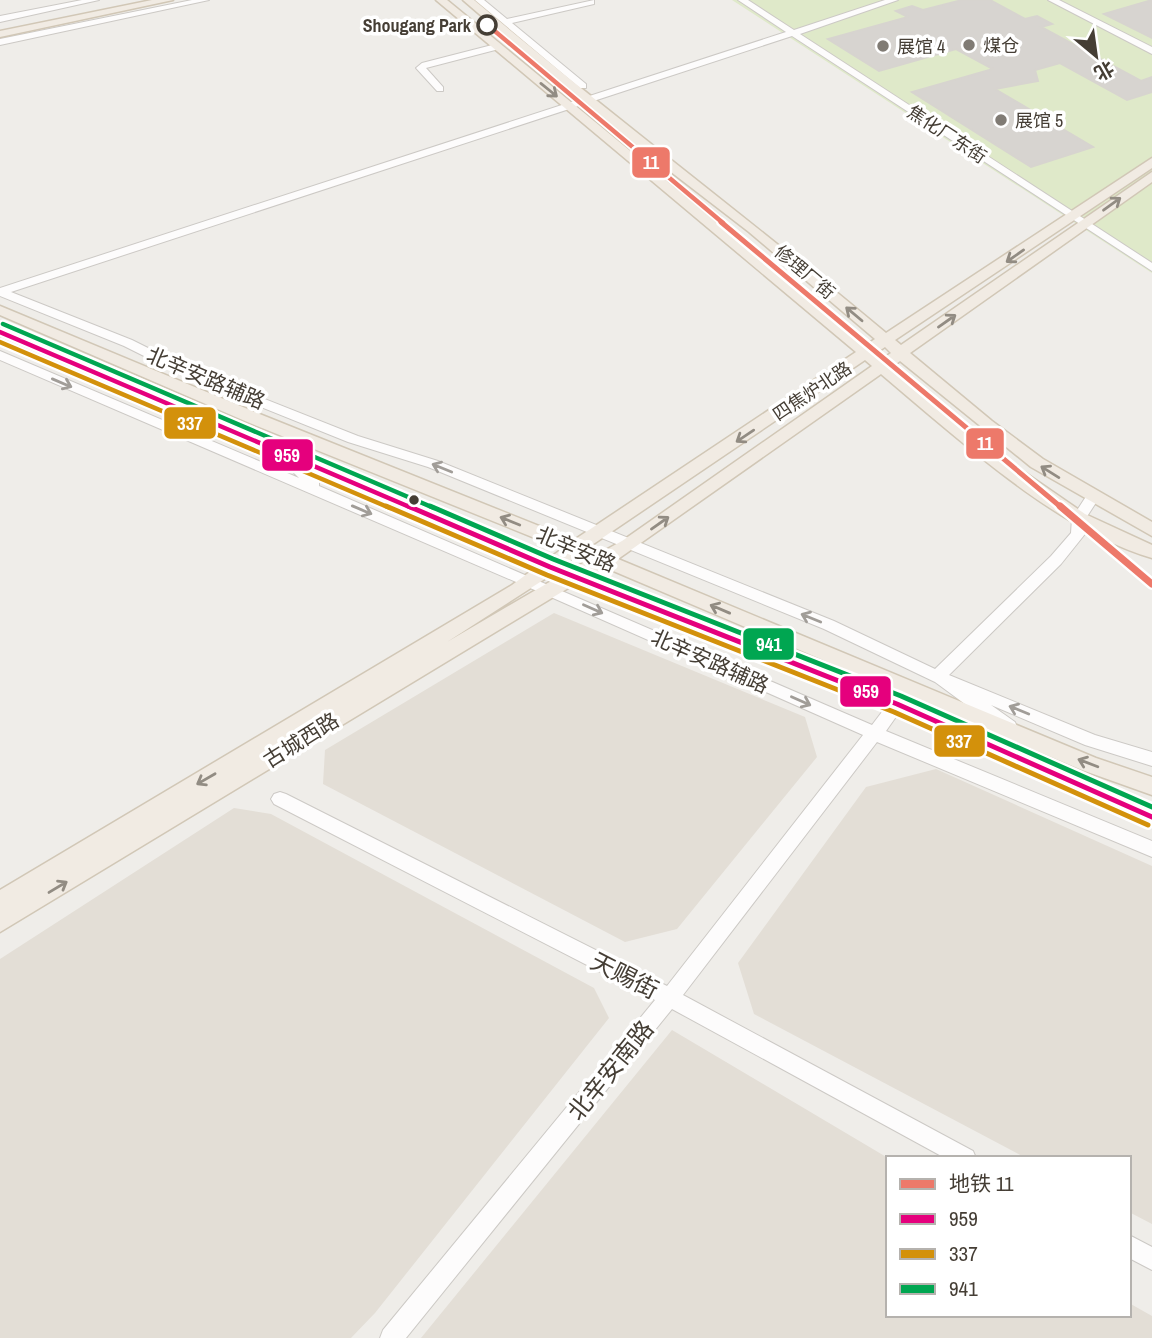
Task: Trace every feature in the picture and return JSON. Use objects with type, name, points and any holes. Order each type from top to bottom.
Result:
[{"type":"main road","points":[[0,26],[125,0]]},
{"type":"main road","points":[[0,34],[168,0]]},
{"type":"main road","name":"修理厂街","points":[[441,0],[982,452],[1079,519],[1152,552]]},
{"type":"main road","name":"修理厂街","points":[[468,0],[589,102],[754,229],[986,425],[1091,498],[1152,530]]},
{"type":"main road","name":"四焦炉北路","points":[[603,560],[882,368],[1152,162]]},
{"type":"main road","name":"四焦炉北路","points":[[576,548],[886,341],[1080,218],[1152,176]]},
{"type":"main road","name":"北辛安路","points":[[0,310],[251,417],[576,548],[1022,736],[1152,786]]},
{"type":"main road","name":"北辛安路","points":[[0,332],[550,567],[897,704],[1080,788],[1152,817]]},
{"type":"main road","name":"古城西路","points":[[0,922],[540,586],[550,567],[576,548]]},
{"type":"main road","name":"古城西路","points":[[0,902],[540,586],[575,575],[603,560]]},
{"type":"street","points":[[0,19],[95,0]]},
{"type":"street","points":[[0,42],[205,0]]},
{"type":"street","points":[[480,0],[583,86]]},
{"type":"street","points":[[506,22],[591,2],[589,0]]},
{"type":"street","name":"焦化厂东街","points":[[742,0],[794,31]]},
{"type":"street","name":"焦化厂东街","points":[[750,0],[1152,268]]},
{"type":"street","points":[[0,292],[589,102],[776,40],[794,31],[894,0]]},
{"type":"street","points":[[1052,0],[1152,51]]},
{"type":"street","points":[[440,89],[423,73],[425,65],[496,47]]},
{"type":"street","name":"焦化厂东街","points":[[1080,218],[1152,260]]},
{"type":"street","name":"北辛安路辅路","points":[[0,292],[128,343],[190,374],[354,439],[433,464],[829,625],[938,676],[1091,740],[1152,759]]},
{"type":"street","name":"北辛安路辅路","points":[[0,355],[540,586],[874,733],[1152,849]]},
{"type":"street","points":[[190,374],[251,417]]},
{"type":"street","points":[[203,441],[222,428]]},
{"type":"street","points":[[280,453],[325,494]]},
{"type":"street","points":[[1022,736],[938,676],[1056,560],[1078,534],[1079,519],[1091,498]]},
{"type":"street","name":"北辛安南路","points":[[391,1338],[670,997],[897,704]]},
{"type":"street","name":"天赐街","points":[[279,799],[670,997],[962,1156]]},
{"type":"street","points":[[1131,1247],[1152,1259]]},
{"type":"shaded area","points":[[554,613],[805,717],[817,757],[677,929],[625,942],[323,784],[325,750]]},
{"type":"shaded area","points":[[936,769],[1152,866],[1152,1224],[1131,1213],[1131,1156],[1022,1156],[754,1014],[738,963],[866,787]]},
{"type":"shaded area","points":[[234,808],[271,814],[594,988],[609,1018],[375,1313],[351,1338],[0,1338],[0,959]]},
{"type":"shaded area","points":[[672,1030],[886,1157],[886,1317],[1131,1317],[1131,1304],[1152,1316],[1152,1338],[421,1338]]},
{"type":"green space","points":[[732,0],[1152,0],[1152,273]]},
{"type":"building","points":[[962,0],[990,0],[1025,19],[1037,16],[1052,24],[1041,27],[1141,81],[1152,77],[1152,92],[1127,100],[1060,63],[1035,70],[1038,81],[995,89],[1093,147],[1031,167],[912,92],[993,69],[956,49],[879,71],[828,39],[908,17],[896,11],[912,6],[923,10]]},
{"type":"building","points":[[1152,0],[1152,38],[1104,14]]},
{"type":"metro line","name":"11","points":[[484,22],[1152,584]]},
{"type":"transit line","name":"941","points":[[3,324],[553,559],[901,696],[1152,807]]},
{"type":"transit line","name":"959","points":[[0,332],[550,567],[897,704],[1152,817]]},
{"type":"transit line","name":"337","points":[[0,342],[547,575],[894,712],[1148,825]]},
{"type":"place","name":"Shougang Park","points":[[487,25]]},
{"type":"place","name":"煤仓","points":[[969,45]]},
{"type":"place","name":"展馆 4","points":[[883,46]]},
{"type":"place","name":"展馆 5","points":[[1001,120]]}]
